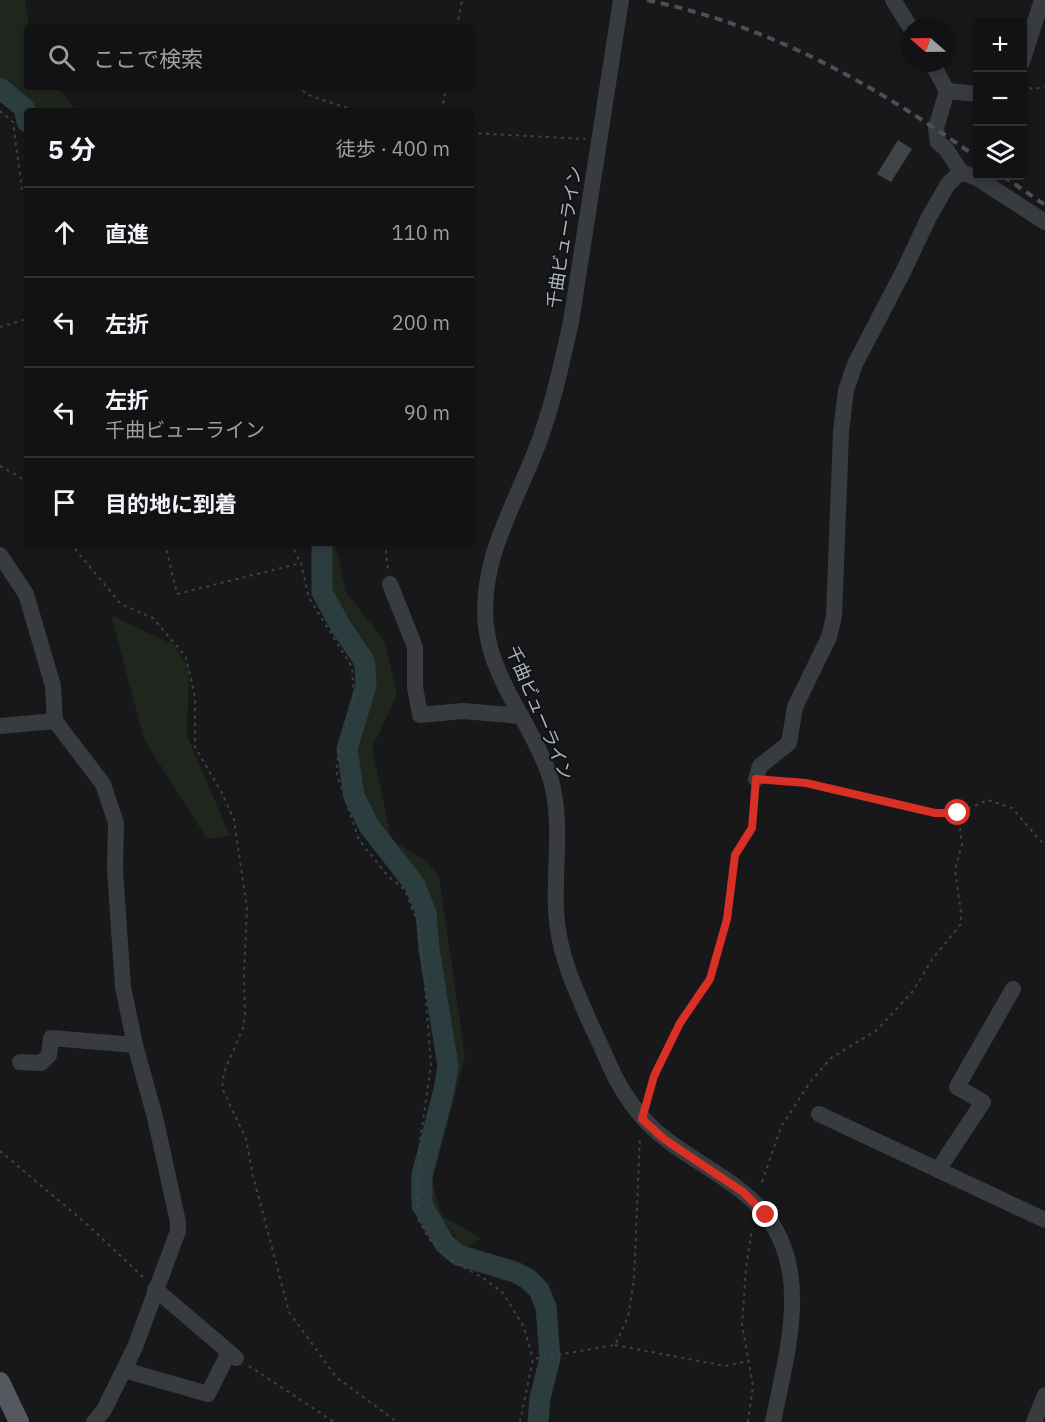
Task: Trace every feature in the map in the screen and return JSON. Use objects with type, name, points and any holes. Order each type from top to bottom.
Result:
[{"type":"main road","points":[[0,1382],[19,1422]]},
{"type":"street","name":"千曲ビューライン","points":[[621,0],[600,140],[560,373],[539,441],[497,542],[488,572],[486,626],[490,646],[505,686],[550,778],[555,798],[558,933],[573,983],[615,1075],[642,1119],[664,1139],[743,1192],[766,1215],[776,1232],[792,1276],[794,1299],[773,1422]]},
{"type":"street","points":[[893,0],[904,18]]},
{"type":"street","points":[[1027,49],[1042,0]]},
{"type":"street","points":[[937,72],[947,92],[936,128],[938,142],[946,148],[961,172],[977,178],[1045,222]]},
{"type":"street","points":[[947,92],[973,94]]},
{"type":"street","points":[[756,779],[760,766],[789,743],[795,707],[829,637],[834,616],[846,390],[855,364],[934,209],[948,184],[961,172]]},
{"type":"street","points":[[0,555],[26,594],[53,686],[55,721],[103,784],[116,823],[115,870],[123,987],[178,1222],[178,1231],[135,1347],[104,1410],[94,1422]]},
{"type":"street","points":[[390,584],[415,647],[415,687],[420,715],[463,711],[521,716]]},
{"type":"street","points":[[0,726],[55,721]]},
{"type":"street","points":[[938,1170],[983,1102],[957,1088],[1013,988]]},
{"type":"street","points":[[20,1062],[41,1063],[49,1055],[51,1038],[135,1045]]},
{"type":"street","points":[[819,1114],[1045,1220]]},
{"type":"street","points":[[124,1370],[208,1394],[232,1355],[155,1289]]},
{"type":"street","points":[[1035,1422],[1045,1395]]},
{"type":"path","points":[[458,24],[462,0]]},
{"type":"path","points":[[1027,88],[1036,89],[1045,86]]},
{"type":"path","points":[[301,90],[311,96],[347,108]]},
{"type":"path","points":[[442,108],[446,90]]},
{"type":"path","points":[[0,111],[13,123],[24,194]]},
{"type":"path","points":[[474,133],[600,140]]},
{"type":"path","points":[[0,327],[24,320]]},
{"type":"path","points":[[0,466],[21,477],[24,482]]},
{"type":"path","points":[[73,546],[121,604],[153,618],[186,657],[195,697],[195,747],[222,793],[234,820],[247,908],[245,1016],[243,1028],[224,1072],[222,1088],[246,1139],[253,1176],[289,1312],[336,1377],[397,1422]]},
{"type":"path","points":[[166,546],[177,594],[301,563]]},
{"type":"path","points":[[292,546],[301,563],[309,598],[352,668],[354,696],[340,744],[336,771],[360,840],[388,876],[405,890],[418,923],[431,1065],[420,1141],[417,1205],[419,1221],[430,1240],[449,1259],[483,1278],[503,1293],[524,1327],[533,1359],[520,1422]]},
{"type":"path","points":[[385,546],[390,584]]},
{"type":"path","points":[[615,1345],[628,1317],[634,1279],[642,1119],[654,1076],[680,1023],[710,979],[727,919],[735,855],[752,828],[756,779],[806,783],[935,813],[958,813],[988,800],[1012,808],[1045,846]]},
{"type":"path","points":[[762,1182],[781,1127],[810,1082],[831,1058],[877,1030],[914,991],[933,958],[961,924],[955,870],[962,844],[958,813]]},
{"type":"path","points":[[0,1151],[89,1226],[155,1289]]},
{"type":"path","points":[[748,1422],[753,1386],[742,1324],[746,1268],[752,1230]]},
{"type":"path","points":[[533,1359],[615,1345],[724,1366],[748,1360]]},
{"type":"path","points":[[232,1355],[334,1422]]},
{"type":"shaded area","points":[[0,0],[25,0],[29,24],[24,24],[24,90],[61,90],[74,108],[24,108],[24,121],[0,77]]},
{"type":"shaded area","points":[[318,546],[336,546],[346,592],[385,642],[397,695],[372,748],[392,841],[425,860],[439,876],[465,1057],[432,1182],[442,1216],[481,1238],[466,1250],[429,1204],[429,1159],[452,1058],[435,916],[398,865],[363,792],[353,741],[364,708],[369,661],[336,613],[328,593],[327,564]]},
{"type":"shaded area","points":[[111,615],[174,645],[189,668],[187,736],[230,836],[207,839],[144,739]]},
{"type":"building","points":[[898,140],[912,149],[891,182],[877,174]]},
{"type":"waterway","points":[[0,88],[24,108]]},
{"type":"waterway","points":[[322,546],[322,592],[365,666],[366,686],[347,749],[354,796],[369,826],[415,885],[426,913],[429,949],[448,1066],[422,1175],[422,1205],[445,1244],[458,1255],[515,1272],[528,1279],[539,1290],[546,1307],[550,1358],[540,1398],[538,1422]]},
{"type":"railway","points":[[647,0],[738,26],[821,61],[900,106],[973,155]]},
{"type":"railway","points":[[1009,180],[1045,205]]},
{"type":"route","points":[[766,1215],[743,1192],[664,1139],[642,1119],[654,1076],[680,1023],[710,979],[727,919],[735,855],[752,828],[756,779],[806,783],[935,813],[958,813]]}]
